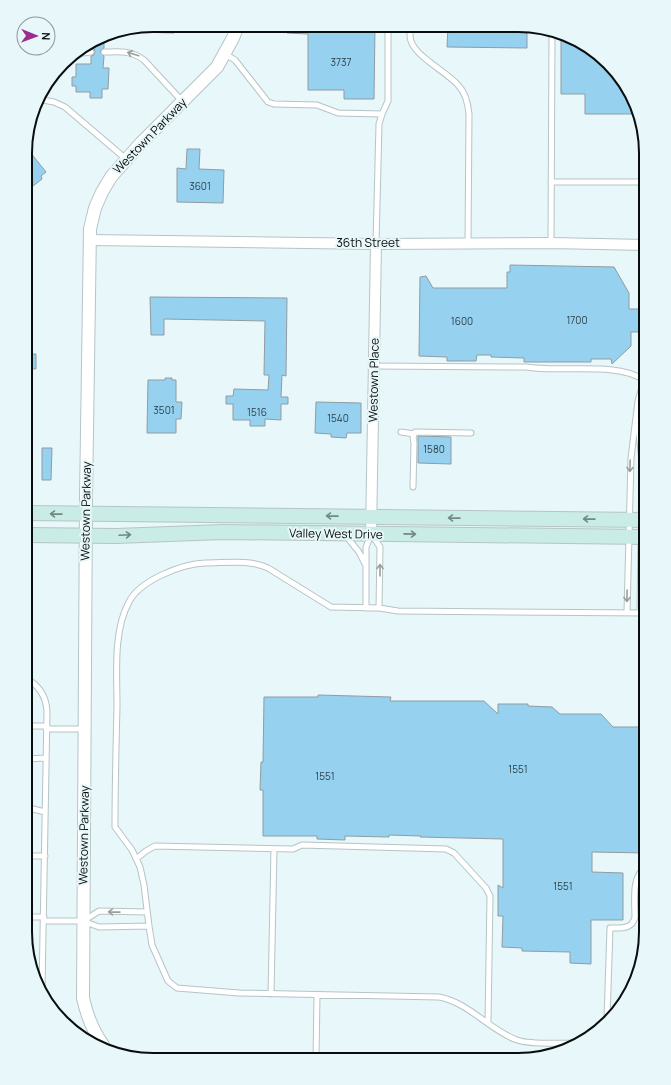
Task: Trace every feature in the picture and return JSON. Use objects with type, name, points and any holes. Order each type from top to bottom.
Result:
[{"type":"main road","name":"Valley West Drive","points":[[32,513],[638,519]]},
{"type":"main road","name":"Valley West Drive","points":[[32,535],[86,536],[223,532],[638,537]]},
{"type":"street","name":"Westown Parkway","points":[[100,1040],[93,1031],[86,1015],[83,998],[86,514],[90,229],[95,208],[111,177],[126,159],[217,68],[236,32]]},
{"type":"street","name":"36th Street","points":[[90,240],[376,244],[551,243],[639,245]]},
{"type":"street","name":"Westown Place","points":[[371,534],[376,244]]},
{"type":"lane","points":[[376,244],[379,124],[388,101],[388,32]]},
{"type":"lane","points":[[410,32],[412,45],[458,85],[468,103],[470,114],[468,243]]},
{"type":"lane","points":[[551,243],[552,37]]},
{"type":"lane","points":[[85,53],[91,52]]},
{"type":"lane","points":[[104,52],[132,53],[144,60],[182,102]]},
{"type":"lane","points":[[225,54],[238,63],[268,102],[274,104],[317,104],[338,113],[382,114]]},
{"type":"lane","points":[[45,99],[65,106],[126,159]]},
{"type":"lane","points":[[551,182],[639,182]]},
{"type":"lane","points":[[374,366],[520,367],[539,370],[616,370],[639,377]]},
{"type":"lane","points":[[627,612],[638,537],[638,519],[631,458],[639,404]]},
{"type":"lane","points":[[637,414],[639,433]]},
{"type":"lane","points":[[401,432],[414,434],[416,432],[471,433]]},
{"type":"lane","points":[[413,487],[414,434]]},
{"type":"lane","points":[[639,504],[639,552]]},
{"type":"lane","points":[[344,534],[359,552],[366,567]]},
{"type":"lane","points":[[366,608],[366,547],[371,534]]},
{"type":"lane","points":[[371,534],[380,547],[379,608]]},
{"type":"lane","points":[[567,1043],[519,1041],[504,1034],[488,1022],[455,1002],[439,998],[239,993],[177,988],[168,981],[152,945],[144,885],[140,867],[132,850],[115,827],[119,630],[123,615],[130,600],[143,586],[190,565],[199,563],[258,564],[268,568],[331,607],[379,608],[398,611],[639,613]]},
{"type":"lane","points":[[32,683],[37,686],[45,697],[47,711],[42,981]]},
{"type":"lane","points":[[33,726],[46,728],[85,729]]},
{"type":"lane","points":[[32,759],[46,758]]},
{"type":"lane","points":[[32,809],[46,812]]},
{"type":"lane","points":[[136,859],[155,846],[293,849],[302,845],[446,849],[454,853],[486,888],[490,896],[488,1022]]},
{"type":"lane","points":[[271,994],[274,849]]},
{"type":"lane","points":[[32,856],[45,856]]},
{"type":"lane","points":[[607,1014],[610,928],[624,928],[634,922],[636,880],[639,873]]},
{"type":"lane","points":[[83,921],[100,911],[147,912]]},
{"type":"lane","points":[[32,918],[83,921],[99,927],[149,926]]},
{"type":"lane","points":[[316,1053],[317,995]]},
{"type":"building","points":[[148,32],[174,32],[174,33]]},
{"type":"building","points":[[375,32],[374,99],[344,99],[344,90],[308,90],[308,34],[287,33]]},
{"type":"building","points":[[448,32],[527,33],[527,48],[447,47]]},
{"type":"building","points":[[561,40],[592,57],[614,79],[623,93],[633,114],[585,114],[585,94],[561,94]]},
{"type":"building","points":[[104,43],[104,48],[100,52],[104,56],[103,68],[109,68],[108,89],[102,89],[102,98],[90,98],[90,92],[76,92],[76,86],[72,86],[72,77],[76,77],[76,64],[91,64],[91,56],[94,55],[95,52],[92,48]]},
{"type":"building","points":[[187,149],[200,149],[199,169],[224,170],[223,203],[177,202],[177,168],[186,169]]},
{"type":"building","points":[[32,154],[46,172],[41,176],[42,179],[33,186]]},
{"type":"building","points":[[510,265],[614,267],[629,293],[629,309],[639,309],[639,332],[631,332],[631,346],[612,364],[611,359],[591,359],[591,362],[524,362],[524,358],[477,355],[476,361],[447,361],[447,357],[419,356],[420,277],[426,276],[433,288],[507,288],[507,272],[510,272]]},
{"type":"building","points":[[150,297],[287,298],[286,376],[282,375],[281,397],[288,397],[288,404],[281,404],[281,420],[265,419],[265,426],[250,426],[250,420],[233,420],[233,404],[226,404],[226,396],[233,396],[234,389],[268,390],[269,375],[264,375],[265,321],[164,319],[164,335],[151,335]]},
{"type":"building","points":[[32,354],[36,354],[36,369],[32,369]]},
{"type":"building","points":[[165,378],[172,378],[172,380],[176,380],[176,402],[182,402],[181,419],[176,419],[176,433],[147,433],[148,380],[165,380]]},
{"type":"building","points":[[316,402],[361,403],[361,433],[347,433],[346,438],[331,437],[331,434],[315,433]]},
{"type":"building","points":[[418,436],[451,437],[451,464],[418,463]]},
{"type":"building","points":[[42,448],[52,448],[51,480],[42,480]]},
{"type":"building","points":[[318,695],[391,697],[390,701],[484,701],[498,714],[498,704],[528,704],[528,706],[552,707],[560,714],[601,714],[613,727],[639,727],[639,853],[592,852],[592,872],[623,873],[623,920],[591,920],[591,964],[570,963],[570,952],[522,951],[522,948],[502,947],[503,916],[498,916],[498,885],[503,888],[503,839],[389,835],[389,837],[345,836],[345,840],[317,839],[317,836],[263,836],[263,790],[260,790],[261,762],[263,762],[264,697],[318,697]]}]
